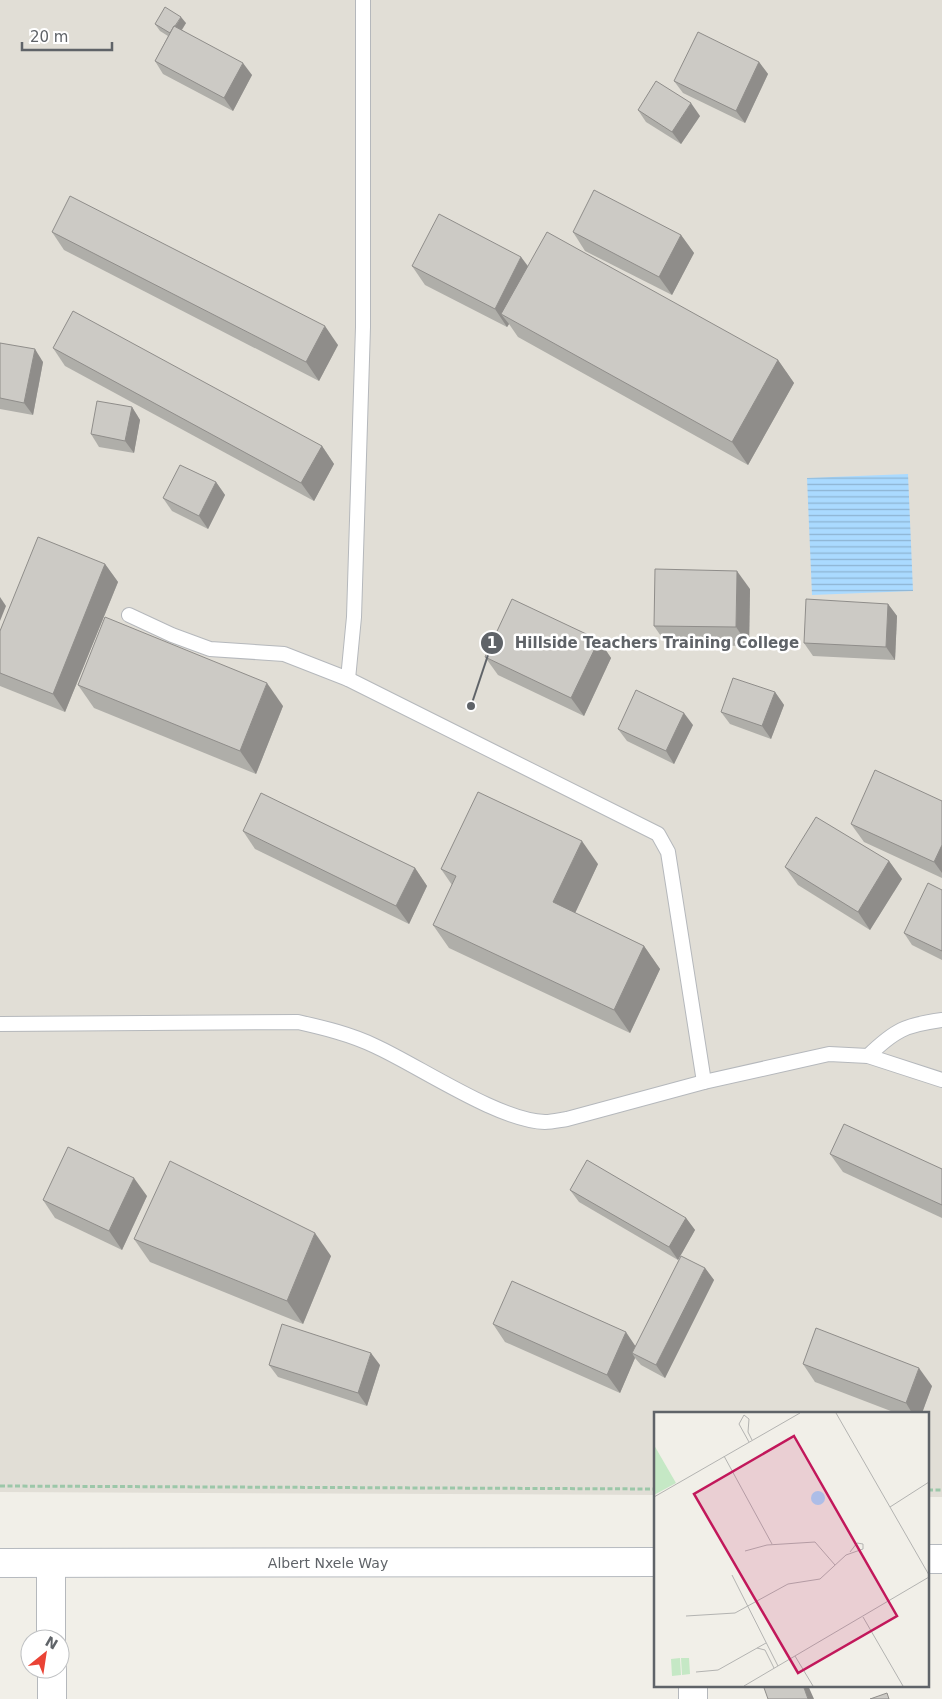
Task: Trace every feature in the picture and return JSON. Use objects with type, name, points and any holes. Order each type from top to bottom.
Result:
[{"type":"main road","name":"Albert Nxele Way","points":[[0,1563],[654,1562]]},
{"type":"main road","points":[[51,1564],[52,1629]]},
{"type":"main road","points":[[52,1679],[52,1699]]},
{"type":"main road","points":[[693,1686],[693,1699]]},
{"type":"lane","points":[[348,679],[354,616],[363,327],[362,0]]},
{"type":"lane","points":[[129,615],[172,636],[210,649],[284,654],[348,679],[658,834],[668,852],[704,1082]]},
{"type":"lane","points":[[868,1056],[895,1032],[911,1024],[942,1020]]},
{"type":"lane","points":[[0,1024],[298,1022],[337,1031],[374,1045],[494,1107],[522,1118],[545,1122],[820,1055],[845,1054],[868,1056],[942,1080]]},
{"type":"path","points":[[0,1486],[654,1489]]},
{"type":"shaded area","points":[[0,0],[942,0],[942,1497],[930,1497],[930,1412],[654,1412],[654,1495],[0,1492]]},
{"type":"water","points":[[908,474],[913,591],[812,595],[807,478]]},
{"type":"building","points":[[165,7],[181,17],[170,33],[155,24]]},
{"type":"building","points":[[174,26],[243,63],[224,98],[155,61]]},
{"type":"building","points":[[698,32],[759,62],[736,111],[674,81]]},
{"type":"building","points":[[656,81],[691,103],[672,132],[638,110]]},
{"type":"building","points":[[594,190],[681,235],[659,277],[573,232]]},
{"type":"building","points":[[70,196],[325,326],[306,362],[52,232]]},
{"type":"building","points":[[439,214],[521,257],[495,309],[412,266]]},
{"type":"building","points":[[547,232],[778,360],[732,442],[501,314]]},
{"type":"building","points":[[73,311],[322,446],[301,483],[53,348]]},
{"type":"building","points":[[0,343],[35,349],[24,403],[0,398]]},
{"type":"building","points":[[97,401],[132,407],[125,441],[91,434]]},
{"type":"building","points":[[180,465],[216,482],[199,516],[163,498]]},
{"type":"building","points":[[38,537],[105,564],[53,694],[0,673],[0,631]]},
{"type":"building","points":[[655,569],[737,571],[736,627],[654,626]]},
{"type":"building","points":[[512,599],[599,640],[571,698],[485,657]]},
{"type":"building","points":[[806,599],[888,604],[886,647],[804,643]]},
{"type":"building","points":[[105,617],[267,683],[240,751],[78,685]]},
{"type":"building","points":[[733,678],[775,692],[762,726],[721,712]]},
{"type":"building","points":[[636,690],[684,713],[666,751],[618,729]]},
{"type":"building","points":[[875,770],[942,801],[942,845],[934,862],[851,824]]},
{"type":"building","points":[[478,792],[582,841],[553,902],[644,946],[614,1010],[433,925],[456,876],[441,869]]},
{"type":"building","points":[[261,793],[415,868],[396,906],[243,831]]},
{"type":"building","points":[[816,817],[889,861],[858,912],[785,867]]},
{"type":"building","points":[[928,883],[942,890],[942,951],[904,933]]},
{"type":"building","points":[[844,1124],[942,1169],[942,1205],[830,1154]]},
{"type":"building","points":[[68,1147],[134,1178],[109,1231],[43,1200]]},
{"type":"building","points":[[587,1160],[686,1218],[669,1247],[570,1190]]},
{"type":"building","points":[[170,1161],[315,1233],[287,1301],[134,1239]]},
{"type":"building","points":[[681,1256],[705,1268],[656,1365],[632,1353]]},
{"type":"building","points":[[512,1281],[626,1332],[607,1375],[493,1324]]},
{"type":"building","points":[[282,1324],[371,1353],[358,1393],[269,1365]]},
{"type":"building","points":[[816,1328],[919,1368],[906,1403],[803,1364]]},
{"type":"building","points":[[763,1686],[803,1686],[808,1699],[768,1699]]},
{"type":"building","points":[[887,1693],[889,1699],[870,1699]]},
{"type":"place","name":"Hillside Teachers Training College","points":[[471,706]]}]
